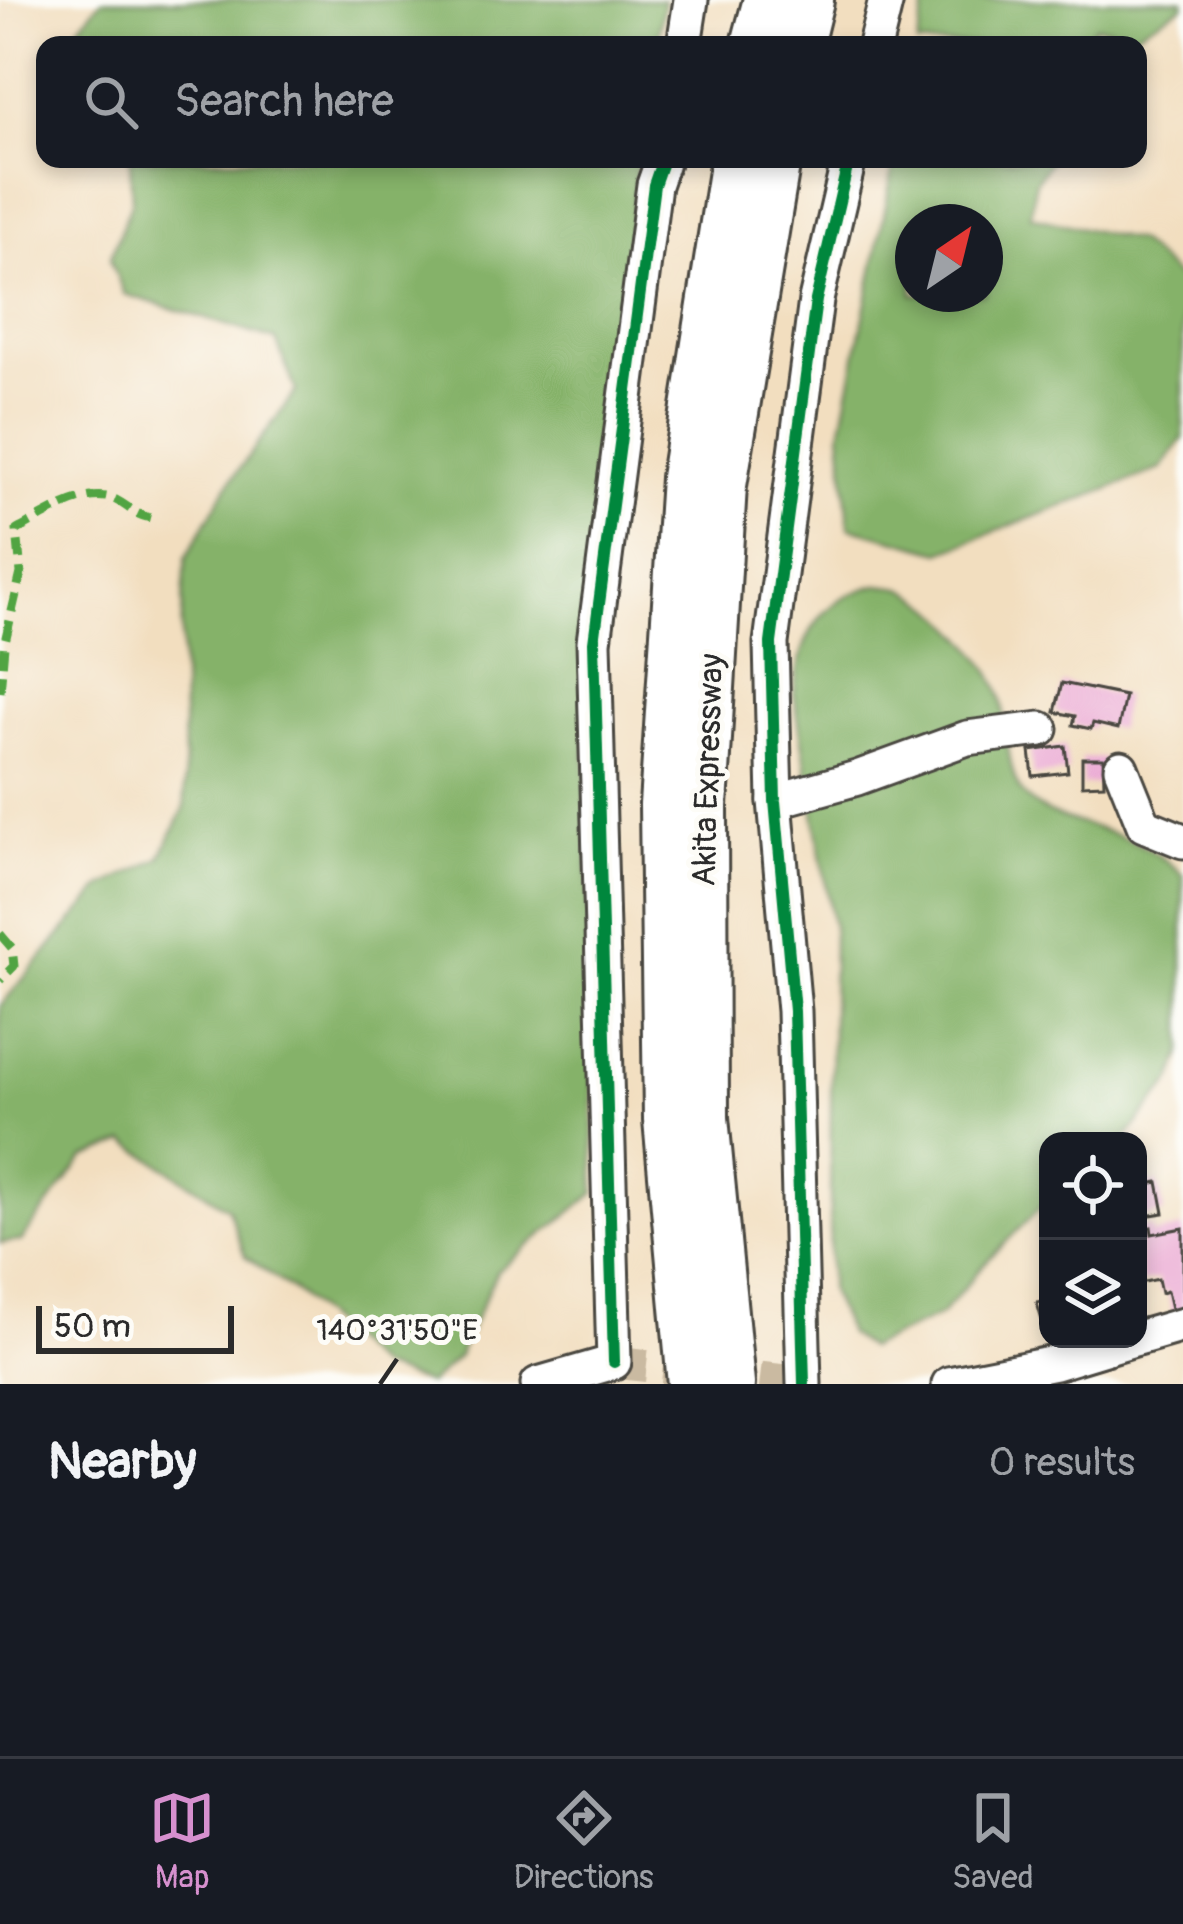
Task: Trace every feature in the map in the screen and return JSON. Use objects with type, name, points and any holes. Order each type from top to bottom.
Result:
[{"type":"highway","points":[[758,36],[768,0]]},
{"type":"highway","points":[[800,36],[809,0]]},
{"type":"highway","name":"Akita Expressway","points":[[692,1384],[668,1119],[664,805],[685,478],[734,168]]},
{"type":"highway","name":"Akita Expressway","points":[[730,1384],[704,1118],[703,806],[722,485],[775,168]]},
{"type":"street","points":[[685,36],[691,0]]},
{"type":"street","points":[[877,36],[886,0]]},
{"type":"street","points":[[538,1384],[614,1362],[594,642],[654,185],[661,168]]},
{"type":"street","points":[[818,1384],[804,1384],[794,1011],[775,801],[771,643],[816,300],[847,168]]},
{"type":"street","points":[[775,801],[967,739],[1041,729]]},
{"type":"street","points":[[1121,769],[1144,825],[1183,841]]},
{"type":"street","points":[[1147,1335],[1183,1324]]},
{"type":"street","points":[[949,1384],[1104,1348]]},
{"type":"green space","points":[[101,0],[664,0],[658,36],[71,36]]},
{"type":"green space","points":[[926,0],[1183,0],[1183,6],[1135,33],[1095,26],[1088,36],[919,36]]},
{"type":"green space","points":[[130,168],[637,168],[583,624],[595,1193],[497,1271],[458,1356],[429,1384],[378,1368],[299,1295],[245,1256],[228,1208],[126,1142],[84,1158],[21,1241],[0,1243],[0,1006],[101,888],[160,858],[185,807],[181,629],[186,558],[227,486],[296,391],[276,340],[124,294],[110,259],[132,201]]},
{"type":"green space","points":[[893,168],[1045,168],[1035,182],[1031,216],[1137,241],[1183,283],[1183,438],[1161,469],[941,552],[849,527],[841,432]]},
{"type":"green space","points":[[877,585],[902,588],[948,621],[976,652],[1001,698],[1012,771],[1027,799],[1058,816],[1135,842],[1183,875],[1183,1050],[1173,1079],[1131,1132],[1039,1132],[1039,1209],[941,1315],[868,1348],[848,1334],[829,1289],[833,926],[794,694],[801,655],[816,623],[840,600]]},
{"type":"building","points":[[1062,683],[1125,696],[1118,729],[1093,723],[1091,729],[1073,725],[1075,716],[1055,712]]},
{"type":"building","points":[[1065,746],[1068,772],[1033,776],[1030,751]]},
{"type":"building","points":[[1082,758],[1103,758],[1104,784],[1082,785]]},
{"type":"building","points":[[1158,1182],[1164,1213],[1147,1216],[1147,1184]]},
{"type":"building","points":[[1147,1228],[1152,1234],[1183,1228],[1183,1311],[1172,1313],[1167,1291],[1161,1293],[1158,1279],[1147,1282]]},
{"type":"tunnel","points":[[614,1362],[804,1383]]},
{"type":"marked path","points":[[0,692],[4,646],[21,573],[17,530],[91,497],[116,500],[150,518]]},
{"type":"marked path","points":[[0,934],[12,948],[14,966],[0,980]]},
{"type":"cycle path","points":[[614,1362],[594,642],[660,168]]},
{"type":"cycle path","points":[[804,1384],[794,1011],[775,801],[771,643],[816,300],[847,168]]}]
